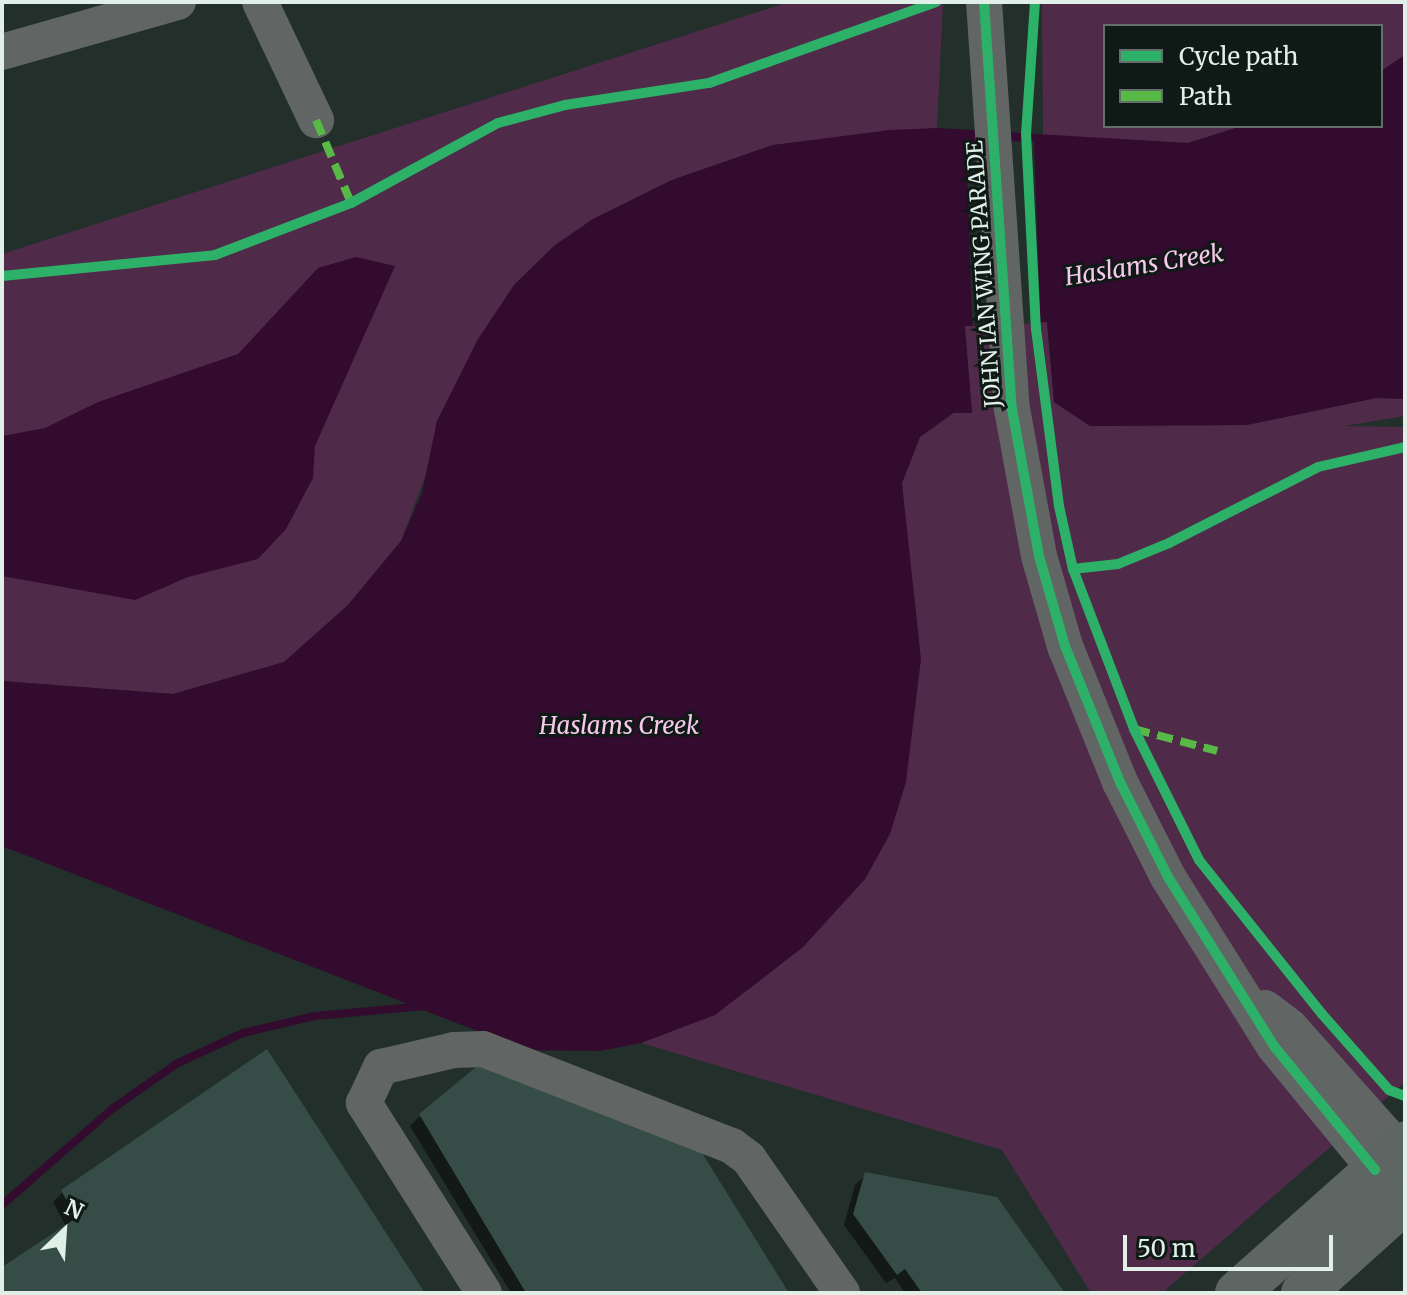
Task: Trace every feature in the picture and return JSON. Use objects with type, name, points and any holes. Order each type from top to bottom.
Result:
[{"type":"main road","points":[[1237,1293],[1396,1155]]},
{"type":"main road","points":[[1303,1293],[1405,1202]]},
{"type":"street","points":[[2,52],[178,2]]},
{"type":"street","points":[[260,2],[316,120]]},
{"type":"street","name":"JOHN IAN WING PARADE","points":[[984,2],[996,139],[1003,332],[1023,479],[1065,646],[1120,782],[1168,877],[1244,993],[1274,1046],[1396,1155],[1405,1202]]},
{"type":"street","name":"JOHN IAN WING PARADE","points":[[996,139],[1009,2]]},
{"type":"street","points":[[484,1293],[364,1103],[381,1067],[454,1050],[483,1049],[732,1146],[749,1159],[842,1293]]},
{"type":"shaded area","points":[[789,2],[943,2],[937,128],[773,145],[672,180],[593,219],[554,246],[514,285],[437,421],[427,471],[401,541],[348,605],[284,662],[173,694],[2,681],[2,254]]},
{"type":"shaded area","points":[[1042,2],[1405,2],[1405,56],[1383,71],[1383,24],[1103,24],[1103,128],[1236,128],[1188,143],[1043,136]]},
{"type":"shaded area","points":[[1047,322],[1054,402],[1090,426],[1247,425],[1376,398],[1405,399],[1405,416],[1344,426],[1405,427],[1405,1082],[1162,1293],[1091,1293],[1002,1150],[641,1043],[748,990],[803,947],[865,879],[906,546],[902,483],[920,437],[954,413],[972,413],[964,326]]},
{"type":"water","name":"Haslams Creek","points":[[1405,55],[1405,399],[1376,398],[1247,425],[1090,426],[1054,402],[1047,322],[965,326],[972,413],[953,413],[920,437],[902,483],[921,659],[906,782],[890,834],[865,879],[803,947],[715,1015],[641,1043],[600,1051],[526,1050],[2,846],[2,681],[173,694],[284,662],[348,605],[401,541],[422,493],[437,421],[478,339],[514,285],[554,246],[593,219],[672,180],[773,145],[890,130],[937,128],[1188,143],[1236,128],[1383,128],[1383,70]]},
{"type":"water","points":[[356,257],[395,266],[315,446],[313,478],[286,529],[258,559],[188,577],[135,600],[2,576],[2,436],[45,428],[98,402],[238,354],[318,268]]},
{"type":"pier","points":[[1034,141],[1040,323],[972,325],[966,143]]},
{"type":"building","points":[[267,1049],[425,1293],[2,1293],[2,1267],[76,1218],[61,1190]]},
{"type":"building","points":[[487,1058],[694,1140],[789,1293],[526,1293],[419,1114]]},
{"type":"building","points":[[865,1172],[997,1197],[1065,1293],[922,1293],[905,1269],[897,1275],[853,1214]]},
{"type":"waterway","points":[[2,1205],[112,1109],[176,1064],[243,1033],[315,1016],[425,1006]]},
{"type":"marked path","points":[[316,120],[351,203]]},
{"type":"marked path","points":[[1134,729],[1217,751]]},
{"type":"cycle path","points":[[2,276],[215,255],[351,203],[498,123],[565,105],[709,83],[936,2]]},
{"type":"cycle path","points":[[984,2],[1012,409],[1039,556],[1065,646],[1120,782],[1168,877],[1274,1046],[1375,1170]]},
{"type":"cycle path","points":[[1035,2],[1026,133],[1036,329],[1059,506],[1073,569],[1134,729],[1199,860],[1322,1014],[1389,1090],[1405,1096]]},
{"type":"cycle path","points":[[1073,569],[1118,564],[1169,543],[1318,467],[1405,447]]}]
